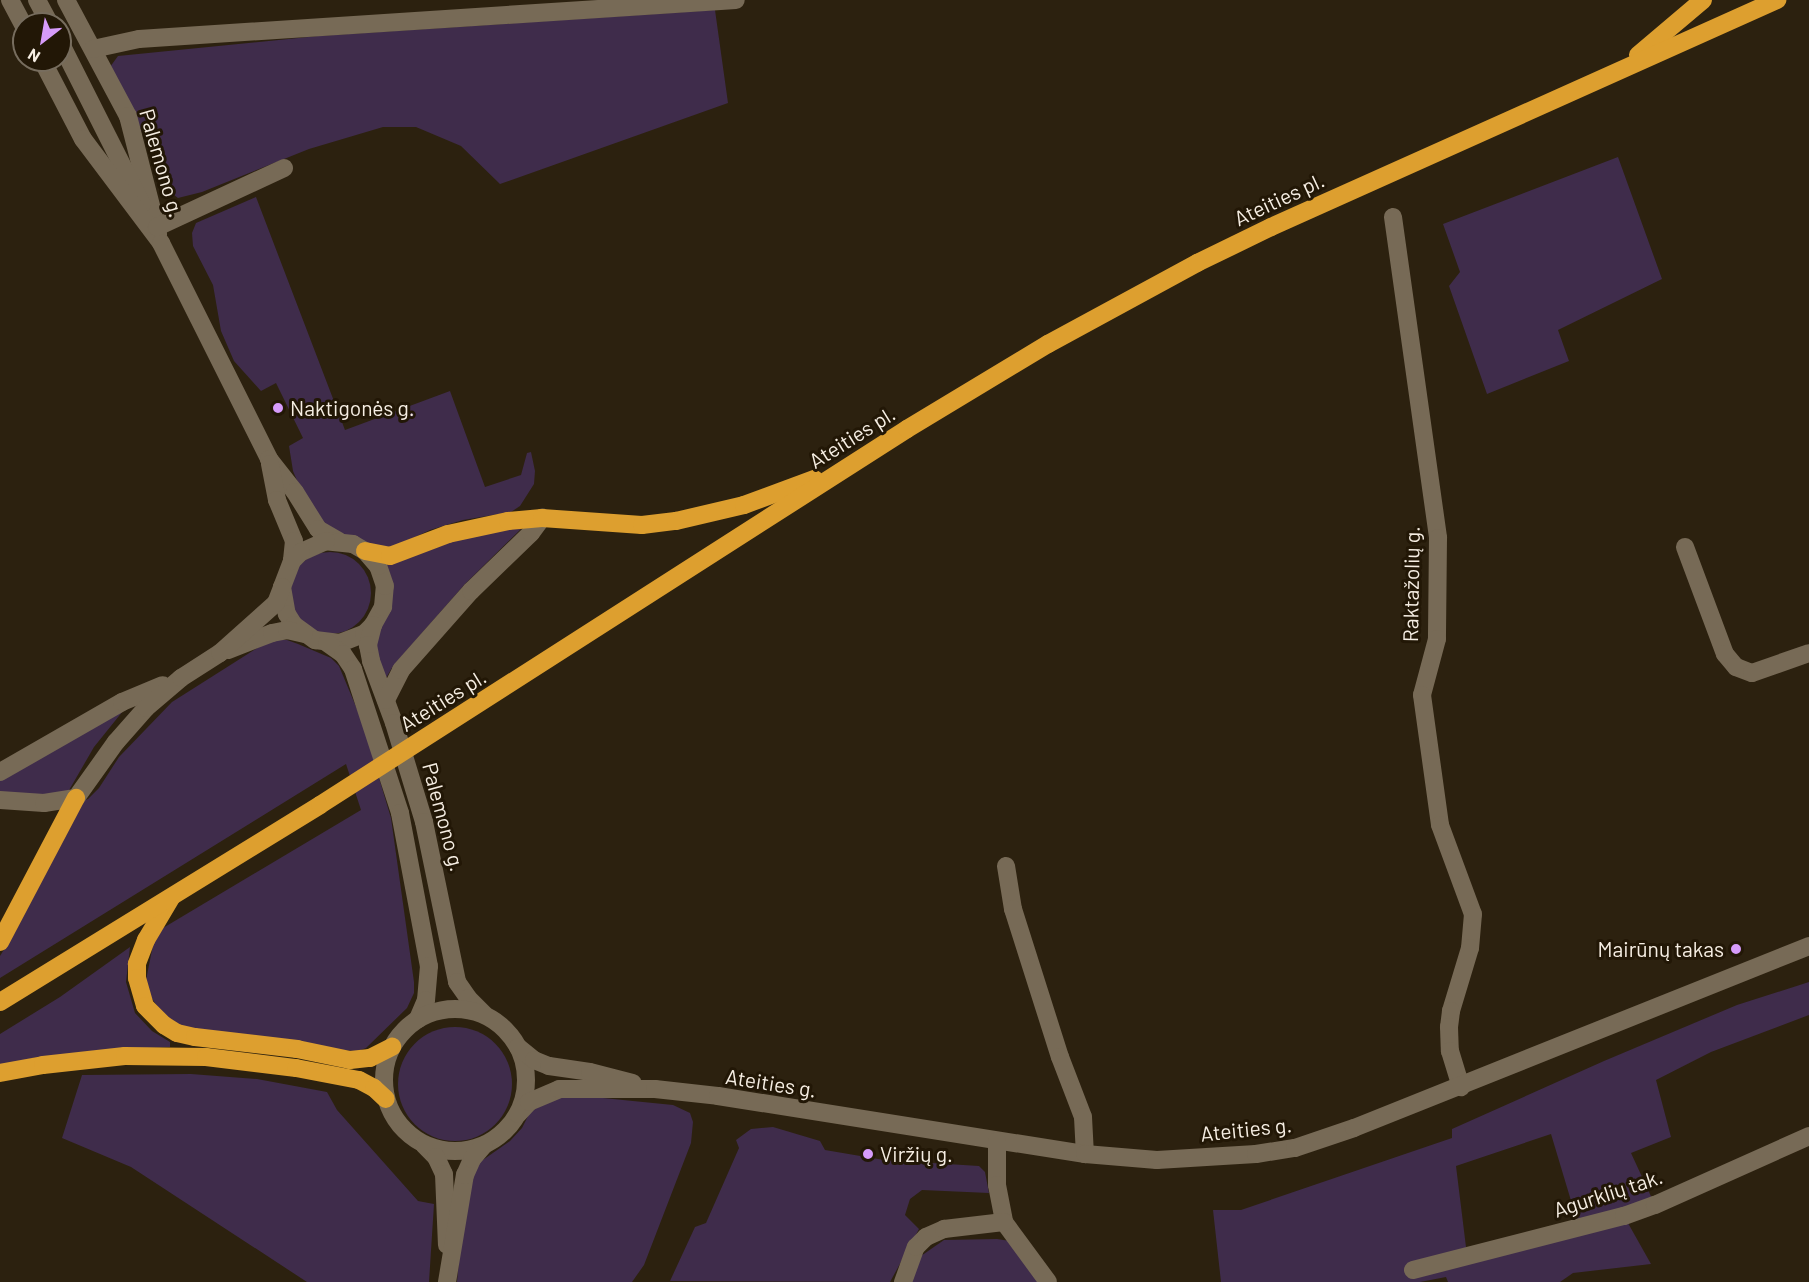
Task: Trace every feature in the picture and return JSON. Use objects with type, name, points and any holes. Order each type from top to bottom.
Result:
[{"type":"highway","points":[[1620,70],[1703,0]]},
{"type":"highway","name":"Ateities pl.","points":[[0,1002],[320,805],[844,468],[1038,350],[1197,263],[1346,192],[1777,0]]},
{"type":"highway","points":[[365,551],[390,556],[448,534],[478,526],[542,518],[642,525],[676,521],[744,504],[844,468]]},
{"type":"highway","points":[[0,942],[76,798]]},
{"type":"highway","points":[[173,896],[146,940],[137,964],[136,978],[145,1005],[164,1025],[177,1032],[195,1037],[286,1048],[350,1060],[370,1058],[392,1047]]},
{"type":"highway","points":[[0,1073],[105,1058],[166,1055],[206,1057],[285,1066],[359,1080],[374,1088],[386,1099]]},
{"type":"street","name":"Palemono g.","points":[[66,0],[128,116],[159,235],[269,459],[295,492],[318,529],[339,541]]},
{"type":"street","points":[[93,49],[139,39],[736,0]]},
{"type":"street","points":[[72,65],[159,235],[284,168]]},
{"type":"street","name":"Palemono g.","points":[[48,72],[83,139],[159,235]]},
{"type":"street","name":"Raktažolių g.","points":[[1393,217],[1438,538],[1437,639],[1422,695],[1440,825],[1473,914],[1470,948],[1451,1011],[1449,1027],[1450,1051],[1461,1087]]},
{"type":"street","name":"Palemono g.","points":[[269,459],[277,500],[294,541],[292,561]]},
{"type":"street","points":[[386,700],[402,670],[471,591],[531,533],[542,518]]},
{"type":"street","points":[[0,800],[44,803],[76,798],[130,724],[181,678],[220,653],[276,603],[292,561],[313,544],[339,541],[365,551],[378,566],[385,586],[383,607],[373,625],[352,640],[327,643],[287,630],[272,633],[220,653]]},
{"type":"street","points":[[1685,547],[1725,654],[1736,667],[1752,673],[1809,654]]},
{"type":"street","points":[[282,587],[287,614],[304,634]]},
{"type":"street","name":"Palemono g.","points":[[373,625],[368,645],[371,661],[386,700],[424,822],[458,981],[468,998],[486,1016]]},
{"type":"street","name":"Palemono g.","points":[[327,643],[343,654],[353,669],[400,813],[429,966],[426,1000],[418,1019]]},
{"type":"street","points":[[0,771],[122,702],[181,678]]},
{"type":"street","points":[[1006,866],[1013,909],[1060,1057],[1083,1117],[1085,1154]]},
{"type":"street","name":"Ateities g.","points":[[518,1114],[529,1102],[559,1089],[655,1089],[718,1096],[1085,1154],[1157,1160],[1256,1154],[1295,1148],[1461,1087],[1809,946]]},
{"type":"street","points":[[447,1282],[449,1259],[444,1174],[436,1157],[400,1125],[386,1099],[384,1082],[385,1064],[392,1047],[403,1032],[418,1019],[434,1012],[451,1009],[469,1010],[486,1016],[504,1029],[518,1047],[524,1063],[526,1080],[524,1098],[518,1114],[509,1127],[484,1145],[472,1159],[465,1175],[460,1215],[449,1259]]},
{"type":"street","name":"Ateities g.","points":[[518,1047],[534,1060],[549,1066],[590,1072],[655,1089]]},
{"type":"street","name":"Agurklių tak.","points":[[1413,1270],[1624,1216],[1809,1136]]},
{"type":"street","points":[[997,1141],[997,1185],[1004,1222],[1048,1282]]},
{"type":"street","points":[[422,1143],[453,1151],[484,1145]]},
{"type":"street","points":[[903,1282],[916,1247],[926,1238],[944,1229],[1004,1222]]},
{"type":"shaded area","points":[[715,10],[728,103],[500,184],[461,146],[416,127],[383,127],[309,149],[202,192],[178,198],[166,189],[150,148],[110,67],[118,56],[318,36]]},
{"type":"shaded area","points":[[1618,157],[1662,279],[1558,330],[1569,361],[1487,394],[1449,286],[1460,272],[1443,224]]},
{"type":"shaded area","points":[[256,197],[345,430],[450,391],[485,487],[521,475],[527,453],[531,452],[535,471],[534,484],[520,506],[511,512],[463,520],[430,530],[392,548],[378,548],[326,528],[312,516],[293,471],[289,446],[303,438],[276,383],[261,391],[234,361],[221,331],[213,285],[193,246],[192,233],[196,223]]},
{"type":"shaded area","points":[[522,528],[465,584],[393,666],[386,678],[373,652],[387,564],[468,533]]},
{"type":"shaded area","points":[[322,552],[338,552],[353,559],[364,570],[371,585],[368,609],[359,622],[338,634],[322,634],[307,627],[296,616],[289,601],[289,585],[296,570],[307,559]]},
{"type":"shaded area","points":[[275,640],[287,640],[331,658],[339,666],[362,721],[391,818],[414,982],[414,993],[407,1008],[366,1048],[358,1051],[331,1050],[187,1030],[162,1013],[150,996],[146,980],[153,945],[163,928],[361,810],[346,764],[0,978],[0,956],[16,930],[77,803],[88,799],[99,788],[119,757],[172,702],[262,645]]},
{"type":"shaded area","points":[[123,711],[94,747],[68,792],[52,797],[0,792],[0,778]]},
{"type":"shaded area","points":[[130,947],[126,982],[135,1013],[152,1031],[170,1042],[170,1047],[101,1050],[33,1058],[0,1066],[0,1034],[60,997]]},
{"type":"shaded area","points":[[1809,982],[1809,1015],[1711,1052],[1656,1080],[1671,1137],[1631,1153],[1655,1205],[1624,1216],[1651,1264],[1573,1273],[1560,1282],[1448,1282],[1446,1277],[1420,1282],[1221,1282],[1213,1210],[1241,1210],[1452,1138],[1452,1129],[1737,1005]],"holes":[[[1551,1134],[1575,1214],[1568,1230],[1458,1259],[1466,1247],[1456,1166]]]},
{"type":"shaded area","points":[[455,1027],[477,1031],[495,1044],[508,1062],[512,1084],[508,1106],[495,1124],[477,1137],[455,1141],[433,1137],[415,1124],[402,1106],[398,1084],[402,1062],[415,1044],[433,1031]]},
{"type":"shaded area","points":[[191,1074],[257,1079],[327,1092],[337,1110],[418,1201],[434,1204],[429,1282],[307,1282],[131,1167],[62,1138],[82,1075]]},
{"type":"shaded area","points":[[583,1096],[673,1105],[690,1113],[693,1122],[691,1143],[644,1265],[632,1282],[457,1282],[466,1184],[480,1162],[510,1141],[522,1128],[529,1114],[541,1104],[560,1097]]},
{"type":"shaded area","points":[[773,1127],[820,1141],[825,1150],[884,1160],[979,1166],[985,1172],[989,1193],[922,1190],[910,1199],[905,1215],[919,1229],[890,1282],[670,1281],[695,1227],[706,1223],[739,1148],[736,1140],[751,1129]]},
{"type":"shaded area","points":[[997,1239],[1010,1241],[1040,1282],[905,1282],[918,1258],[944,1240]]},
{"type":"place","name":"Naktigonės g.","points":[[278,408]]},
{"type":"place","name":"Mairūnų takas","points":[[1736,949]]},
{"type":"place","name":"Viržių g.","points":[[868,1154]]}]
